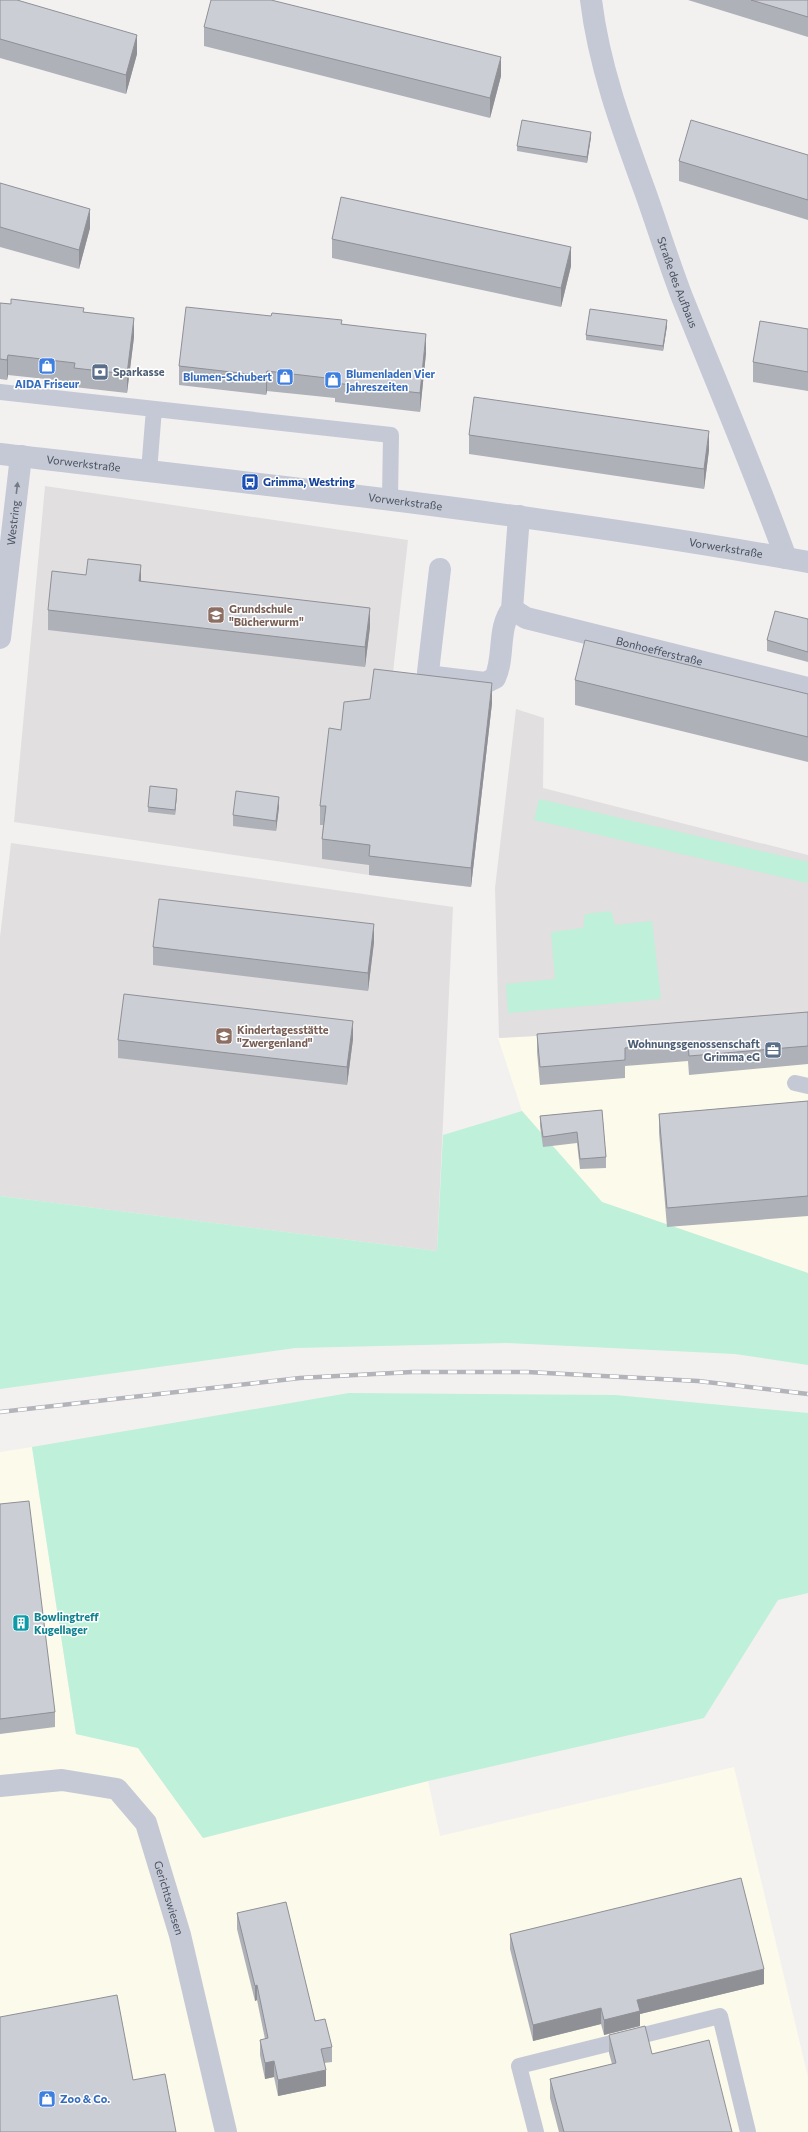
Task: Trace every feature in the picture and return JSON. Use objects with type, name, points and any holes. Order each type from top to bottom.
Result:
[{"type":"street","name":"Straße des Aufbaus","points":[[591,0],[594,25],[616,107],[681,296],[754,471],[786,558]]},
{"type":"street","name":"Vorwerkstraße","points":[[10,455],[390,498],[519,516],[808,562]]},
{"type":"street","name":"Westring","points":[[0,638],[10,455]]},
{"type":"street","points":[[440,569],[428,672],[436,677],[485,682],[495,678],[499,669],[506,617],[512,609],[519,516]]},
{"type":"street","name":"Bonhoefferstraße","points":[[512,609],[526,618],[808,688]]},
{"type":"street","name":"Gerichtswiesen","points":[[0,1786],[62,1780],[117,1789],[146,1823],[180,1936],[226,2132]]},
{"type":"lane","points":[[0,392],[391,435],[390,498]]},
{"type":"lane","points":[[149,471],[154,409]]},
{"type":"lane","points":[[536,2132],[519,2066],[720,2016],[748,2132]]},
{"type":"shaded area","name":"Grundschule \"Bücherwurm\"","points":[[45,486],[408,540],[391,690],[492,703],[471,887],[369,875],[14,822]]},
{"type":"shaded area","points":[[516,709],[544,718],[543,788],[808,855],[808,1021],[499,1038],[495,888]]},
{"type":"shaded area","name":"Kindertagesstätte \"Zwergenland\"","points":[[11,843],[453,907],[437,1251],[0,1196],[0,937]]},
{"type":"shaded area","points":[[808,1021],[808,1273],[602,1202],[522,1111],[498,1038]]},
{"type":"shaded area","points":[[32,1447],[76,1734],[138,1748],[203,1838],[428,1781],[440,1836],[734,1767],[808,2077],[808,2132],[0,2132],[0,1452]]},
{"type":"green space","points":[[539,799],[808,862],[807,883],[534,820]]},
{"type":"green space","points":[[611,911],[615,925],[652,921],[661,999],[508,1013],[506,984],[555,979],[551,932],[583,928],[585,914]]},
{"type":"green space","points":[[522,1111],[602,1202],[808,1273],[808,1365],[735,1354],[507,1343],[295,1348],[0,1389],[0,1196],[437,1251],[443,1135]]},
{"type":"green space","points":[[349,1393],[615,1395],[808,1413],[808,1593],[778,1600],[704,1718],[428,1781],[203,1838],[138,1748],[76,1734],[32,1447]]},
{"type":"building","points":[[0,0],[17,0],[137,35],[126,75],[0,39]]},
{"type":"building","points":[[211,0],[271,0],[501,57],[490,98],[204,27]]},
{"type":"building","points":[[751,0],[808,0],[808,17]]},
{"type":"building","points":[[522,120],[591,132],[587,157],[517,146]]},
{"type":"building","points":[[691,120],[808,155],[808,200],[679,161]]},
{"type":"building","points":[[0,183],[90,209],[79,250],[0,227]]},
{"type":"building","points":[[341,197],[571,247],[561,288],[332,239]]},
{"type":"building","points":[[11,299],[84,308],[83,312],[134,318],[127,374],[74,368],[75,363],[8,355],[7,360],[0,359],[0,303],[11,304]]},
{"type":"building","points":[[186,307],[271,316],[272,313],[342,320],[341,324],[426,334],[420,393],[335,383],[335,379],[267,371],[266,376],[179,366]]},
{"type":"building","points":[[590,309],[667,320],[663,346],[586,335]]},
{"type":"building","points":[[760,321],[808,329],[808,372],[753,362]]},
{"type":"building","points":[[474,397],[709,431],[704,469],[469,435]]},
{"type":"building","points":[[88,559],[141,565],[139,581],[370,608],[365,647],[48,610],[52,571],[86,575]]},
{"type":"building","points":[[775,611],[808,619],[808,652],[767,640]]},
{"type":"building","points":[[585,640],[808,694],[808,737],[575,680]]},
{"type":"building","points":[[374,669],[492,683],[471,868],[369,856],[370,845],[322,839],[326,806],[320,806],[329,728],[341,730],[344,702],[370,699]]},
{"type":"building","points":[[150,786],[177,789],[175,810],[148,807]]},
{"type":"building","points":[[236,791],[279,797],[276,821],[233,815]]},
{"type":"building","points":[[159,899],[374,924],[368,973],[153,947]]},
{"type":"building","points":[[124,994],[353,1021],[347,1067],[118,1040]]},
{"type":"building","points":[[808,1012],[808,1046],[689,1056],[688,1043],[625,1048],[625,1060],[540,1067],[537,1034]]},
{"type":"building","points":[[808,1101],[808,1196],[667,1208],[659,1114]]},
{"type":"building","points":[[602,1110],[606,1157],[580,1159],[577,1132],[543,1137],[540,1116]]},
{"type":"building","name":"Bowlingtreff Kugellager","points":[[29,1501],[55,1712],[0,1719],[0,1504]]},
{"type":"building","points":[[741,1878],[764,1969],[637,2000],[640,2011],[604,2020],[601,2008],[533,2025],[510,1934]]},
{"type":"building","points":[[286,1902],[315,2021],[325,2019],[332,2047],[321,2049],[326,2070],[278,2080],[274,2061],[265,2063],[260,2040],[268,2038],[257,1985],[255,1986],[237,1913]]},
{"type":"building","points":[[117,1995],[133,2080],[165,2074],[176,2132],[0,2132],[0,2017]]},
{"type":"building","points":[[645,2026],[652,2054],[709,2040],[732,2132],[564,2132],[550,2079],[616,2063],[609,2035]]},
{"type":"railway","points":[[0,1412],[300,1378],[412,1372],[527,1372],[698,1381],[808,1394]]},
{"type":"place","name":"AIDA Friseur","points":[[47,366]]},
{"type":"place","name":"Sparkasse","points":[[100,372]]},
{"type":"place","name":"Blumen-Schubert","points":[[285,377]]},
{"type":"place","name":"Blumenladen Vier Jahreszeiten","points":[[333,380]]},
{"type":"place","name":"Grimma, Westring","points":[[250,482]]},
{"type":"place","name":"Grundschule \"Bücherwurm\"","points":[[216,615]]},
{"type":"place","name":"Kindertagesstätte \"Zwergenland\"","points":[[224,1036]]},
{"type":"place","name":"Wohnungsgenossenschaft Grimma eG","points":[[773,1050]]},
{"type":"place","name":"Bowlingtreff Kugellager","points":[[21,1623]]},
{"type":"place","name":"Zoo & Co.","points":[[47,2099]]}]
